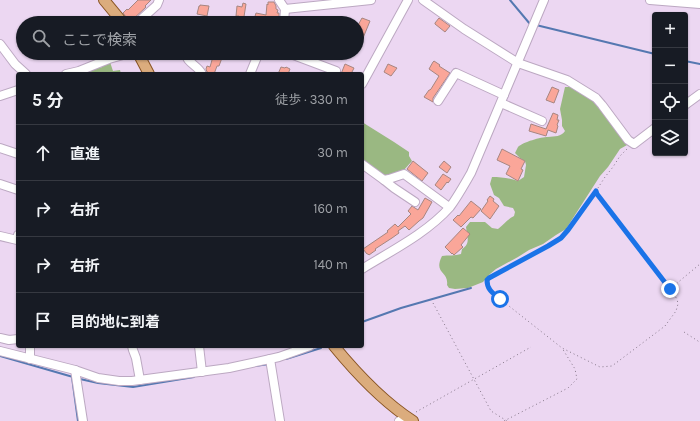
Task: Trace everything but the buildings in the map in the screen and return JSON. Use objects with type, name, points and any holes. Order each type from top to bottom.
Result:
[{"type":"main road","points":[[104,0],[117,16]]},
{"type":"main road","points":[[141,60],[147,72]]},
{"type":"main road","points":[[336,348],[352,368],[406,420]]},
{"type":"street","points":[[145,16],[157,5],[159,0]]},
{"type":"street","points":[[279,0],[285,9],[284,16]]},
{"type":"street","points":[[285,9],[371,0]]},
{"type":"street","points":[[364,80],[408,0]]},
{"type":"street","points":[[423,0],[464,29],[518,63],[567,80],[596,98],[628,140],[634,144],[652,130]]},
{"type":"street","points":[[364,268],[434,223],[450,207],[461,191],[471,173],[544,0]]},
{"type":"street","points":[[650,0],[700,4]]},
{"type":"street","points":[[0,44],[15,64],[24,72]]},
{"type":"street","points":[[75,72],[106,60]]},
{"type":"street","points":[[187,60],[201,72]]},
{"type":"street","points":[[251,72],[256,60]]},
{"type":"street","points":[[307,60],[336,71]]},
{"type":"street","points":[[438,101],[456,73],[504,95]]},
{"type":"street","points":[[0,96],[16,91]]},
{"type":"street","points":[[688,103],[700,94]]},
{"type":"street","points":[[501,103],[542,121]]},
{"type":"street","points":[[0,148],[16,153]]},
{"type":"street","points":[[364,165],[415,202]]},
{"type":"street","points":[[384,180],[404,174],[450,207]]},
{"type":"street","points":[[0,184],[16,189]]},
{"type":"street","points":[[0,236],[16,240]]},
{"type":"street","points":[[0,338],[9,340],[16,339]]},
{"type":"street","points":[[30,348],[30,359]]},
{"type":"street","points":[[133,348],[140,380]]},
{"type":"street","points":[[199,348],[202,372]]},
{"type":"street","points":[[0,352],[75,370],[98,378],[119,381],[140,380],[229,368],[279,357],[304,348]]},
{"type":"street","points":[[270,359],[280,421]]},
{"type":"street","points":[[75,370],[83,421]]},
{"type":"path","points":[[596,191],[670,289],[677,299],[678,304],[676,311],[664,326],[612,366],[600,367],[562,348],[490,291],[487,280],[561,238],[625,150],[634,144]]},
{"type":"path","points":[[670,289],[700,264]]},
{"type":"path","points":[[433,303],[491,411],[505,421],[568,388],[577,379],[575,369],[562,348]]},
{"type":"path","points":[[684,332],[700,343]]},
{"type":"path","points":[[406,420],[531,347]]},
{"type":"green space","points":[[110,62],[113,71],[120,70],[120,72],[90,72],[102,67]]},
{"type":"green space","points":[[565,87],[571,87],[595,102],[627,145],[620,149],[600,176],[566,229],[543,244],[529,250],[496,269],[483,282],[468,288],[449,288],[446,277],[439,266],[442,256],[461,254],[462,249],[467,244],[468,236],[466,227],[470,222],[485,222],[492,228],[498,229],[514,216],[515,212],[513,208],[504,206],[499,198],[494,195],[490,184],[492,177],[518,181],[524,177],[526,165],[525,161],[515,153],[518,147],[524,143],[537,139],[560,135],[565,131],[562,126],[560,109]]},
{"type":"green space","points":[[364,123],[409,152],[409,156],[412,161],[403,171],[386,177],[370,167],[364,169]]},
{"type":"waterway","points":[[510,0],[530,24],[532,24]]},
{"type":"waterway","points":[[536,25],[652,53]]},
{"type":"waterway","points":[[688,62],[700,64]]},
{"type":"waterway","points":[[364,321],[401,308],[471,288]]},
{"type":"waterway","points":[[286,359],[321,348]]},
{"type":"waterway","points":[[0,356],[73,377]]},
{"type":"waterway","points":[[255,366],[269,364]]},
{"type":"waterway","points":[[72,377],[78,421]]},
{"type":"waterway","points":[[80,379],[98,383],[133,387],[194,377]]},
{"type":"route","points":[[500,299],[490,291],[487,280],[561,238],[596,191],[670,289]]}]
